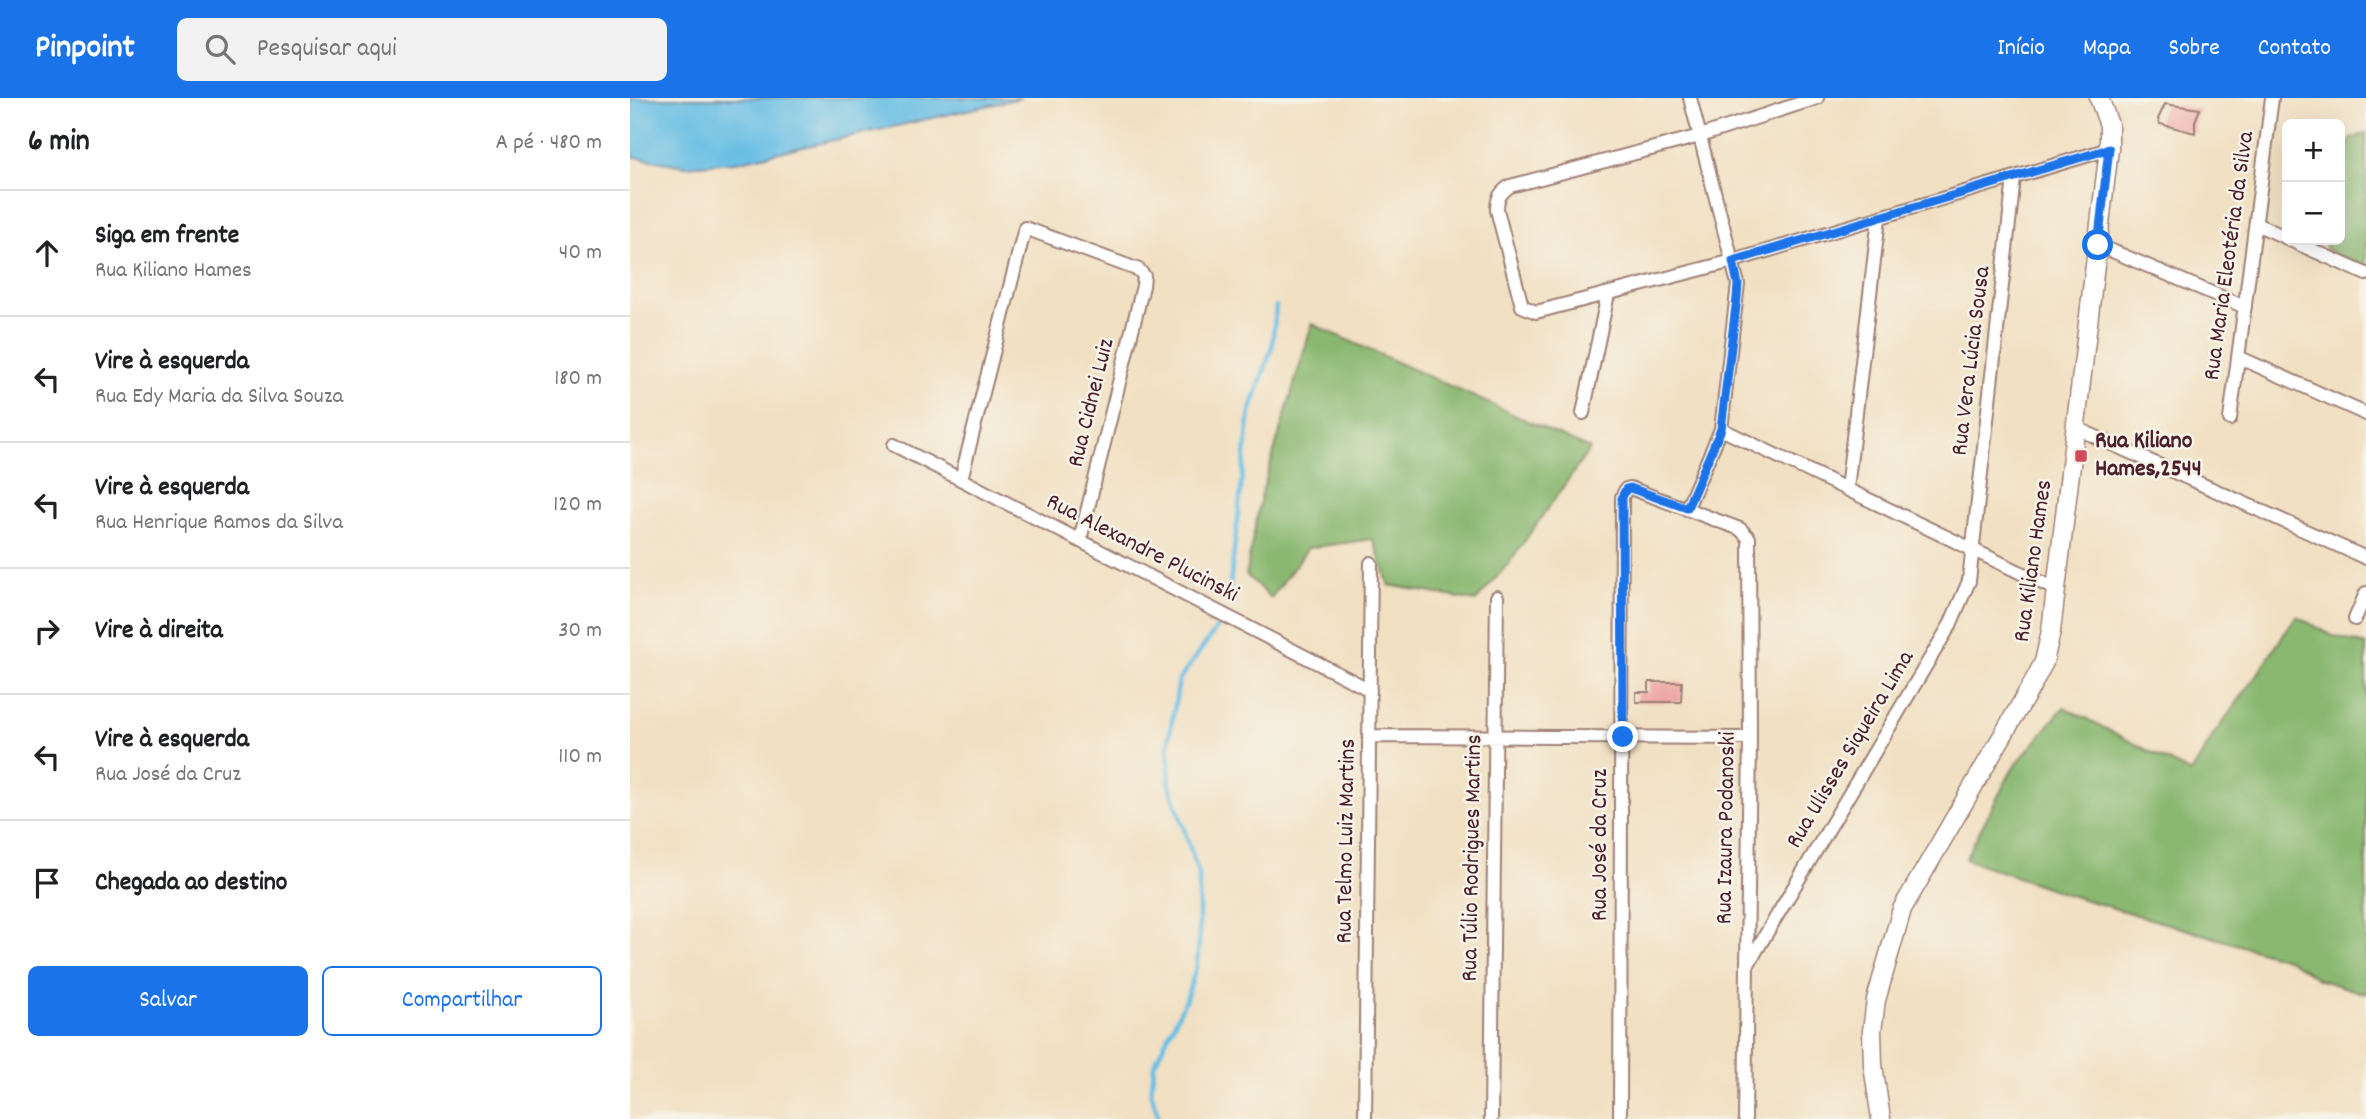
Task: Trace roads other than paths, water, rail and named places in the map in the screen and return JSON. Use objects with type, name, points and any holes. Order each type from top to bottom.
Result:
[{"type":"main road","name":"Rua Kiliano Hames","points":[[1881,1119],[1874,1078],[1872,1031],[1876,1000],[1902,909],[2044,662],[2057,590],[2109,149],[2109,125],[2099,98]]},
{"type":"street","points":[[1687,508],[1721,429],[1738,284],[1690,98]]},
{"type":"street","points":[[1816,98],[1700,136],[1510,186],[1501,192],[1497,210],[1522,306],[1536,312],[1733,261],[2109,149]]},
{"type":"street","name":"Rua Maria Eleotéria da Silva","points":[[2230,419],[2272,98]]},
{"type":"street","name":"Rua Vera Lúcia Sousa","points":[[1971,549],[2014,178]]},
{"type":"street","points":[[1847,489],[1879,218]]},
{"type":"street","points":[[2256,224],[2282,236]]},
{"type":"street","name":"Rua Cidnei Luiz","points":[[961,480],[1025,228],[1139,270],[1144,276],[1143,286],[1080,540]]},
{"type":"street","points":[[2098,245],[2245,307]]},
{"type":"street","points":[[2302,245],[2366,274]]},
{"type":"street","points":[[1583,413],[1608,294]]},
{"type":"street","points":[[2238,357],[2366,414]]},
{"type":"street","points":[[2076,428],[2366,558]]},
{"type":"street","points":[[1721,429],[2057,590]]},
{"type":"street","name":"Rua Alexandre Plucinski","points":[[894,445],[1370,690]]},
{"type":"street","name":"Rua José da Cruz","points":[[1620,1119],[1622,497],[1626,489],[1630,488],[1687,508]]},
{"type":"street","name":"Rua Izaura Podanoski","points":[[1687,508],[1740,529],[1749,538],[1750,738],[1745,1119]]},
{"type":"street","name":"Rua Ulisses Siqueira Lima","points":[[1747,966],[1950,625],[1969,581],[1971,549]]},
{"type":"street","name":"Rua Telmo Luiz Martins","points":[[1365,1119],[1371,563]]},
{"type":"street","points":[[2355,619],[2366,593]]},
{"type":"street","name":"Rua Túlio Rodrigues Martins","points":[[1490,1119],[1497,597]]},
{"type":"street","points":[[1369,736],[1750,738]]},
{"type":"water","points":[[630,98],[1021,98],[736,162],[684,166],[630,156]]},
{"type":"waterway","points":[[1228,602],[1250,412],[1272,347],[1276,306]]},
{"type":"waterway","points":[[1159,1119],[1151,1092],[1154,1065],[1186,999],[1196,968],[1199,944],[1199,875],[1170,786],[1168,744],[1179,680],[1219,625]]},
{"type":"place","name":"Rua Kiliano Hames,2544","points":[[2081,456]]}]
